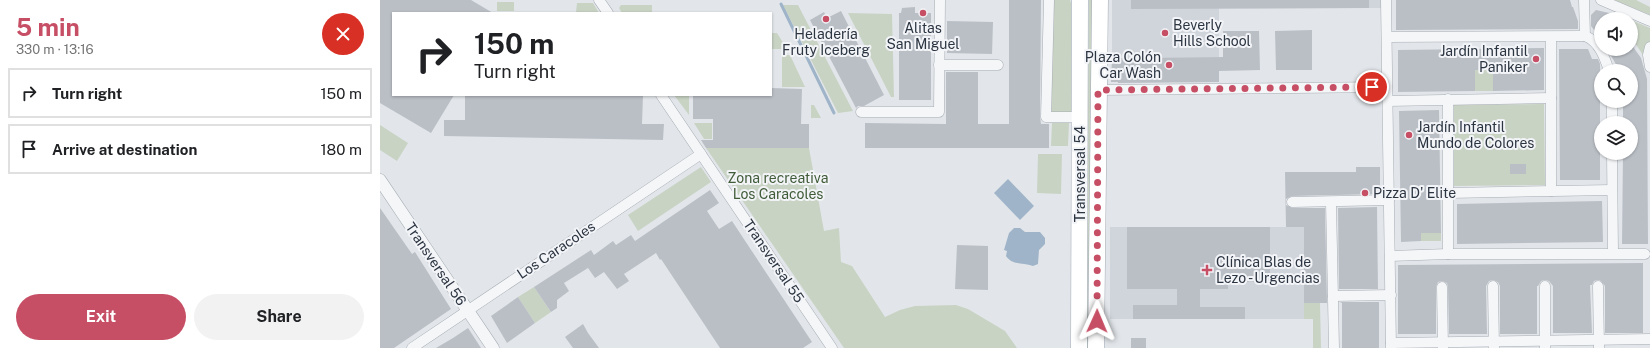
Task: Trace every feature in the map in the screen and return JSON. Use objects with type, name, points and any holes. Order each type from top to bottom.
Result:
[{"type":"main road","name":"Transversal 54","points":[[1079,348],[1080,0]]},
{"type":"main road","name":"Transversal 54","points":[[1096,348],[1100,0]]},
{"type":"street","points":[[599,0],[607,12]]},
{"type":"street","points":[[861,112],[939,112],[940,0]]},
{"type":"street","points":[[1049,0],[1046,117],[1080,117]]},
{"type":"street","points":[[1386,0],[1391,346],[1598,344],[1650,339]]},
{"type":"street","points":[[1584,0],[1585,36]]},
{"type":"street","points":[[1601,0],[1650,21]]},
{"type":"street","points":[[1387,37],[1585,36],[1597,44],[1606,64]]},
{"type":"street","points":[[1551,37],[1551,191]]},
{"type":"street","points":[[1650,47],[1648,55],[1650,67]]},
{"type":"street","points":[[939,65],[998,65]]},
{"type":"street","points":[[1098,90],[1387,87]]},
{"type":"street","name":"Transversal 55","points":[[662,96],[832,348]]},
{"type":"street","points":[[1388,101],[1551,98]]},
{"type":"street","points":[[1448,99],[1448,254]]},
{"type":"street","name":"Los Caracoles","points":[[412,348],[701,154]]},
{"type":"street","points":[[1612,160],[1613,253]]},
{"type":"street","name":"Transversal 56","points":[[380,180],[493,348]]},
{"type":"street","points":[[1449,193],[1612,190]]},
{"type":"street","points":[[1292,202],[1389,200]]},
{"type":"street","points":[[1331,202],[1334,348]]},
{"type":"street","points":[[1390,256],[1448,254],[1645,254]]},
{"type":"street","points":[[1493,286],[1494,345]]},
{"type":"street","points":[[1545,286],[1545,344]]},
{"type":"street","points":[[1598,286],[1598,344]]},
{"type":"street","points":[[1442,287],[1443,345]]},
{"type":"street","points":[[1333,296],[1391,295]]},
{"type":"shaded area","name":"Beverly Hills School","points":[[1112,0],[1381,0],[1381,8],[1219,8],[1219,57],[1112,58]]},
{"type":"shaded area","name":"Clínica Blas de Lezo - Urgencias","points":[[1110,227],[1304,227],[1304,319],[1110,319]]},
{"type":"green space","points":[[1053,0],[1070,0],[1071,3],[1071,112],[1050,113]]},
{"type":"green space","points":[[1089,0],[1094,0],[1091,348],[1086,348]]},
{"type":"green space","points":[[1614,0],[1636,0],[1650,7],[1650,15]]},
{"type":"green space","points":[[497,2],[514,2],[514,11],[497,11]]},
{"type":"green space","points":[[577,3],[593,3],[598,12],[576,12]]},
{"type":"green space","points":[[621,5],[652,5],[652,12],[621,12],[619,8]]},
{"type":"green space","points":[[783,5],[798,5],[853,111],[838,113]]},
{"type":"green space","points":[[848,13],[892,14],[894,97],[891,97]]},
{"type":"green space","points":[[1638,23],[1650,28],[1650,42],[1643,55],[1638,48]]},
{"type":"green space","points":[[772,33],[777,33],[787,49],[772,49]]},
{"type":"green space","points":[[782,55],[790,55],[805,87],[782,87]]},
{"type":"green space","points":[[1475,70],[1493,70],[1493,91],[1475,91]]},
{"type":"green space","points":[[675,96],[689,96],[689,115]]},
{"type":"green space","points":[[1544,104],[1545,185],[1454,186],[1454,105]]},
{"type":"green space","points":[[811,105],[814,105],[821,118],[811,118]]},
{"type":"green space","points":[[694,123],[712,123],[712,139],[704,139]]},
{"type":"green space","points":[[1052,123],[1069,123],[1068,146],[1051,146]]},
{"type":"green space","points":[[380,125],[408,143],[397,161],[380,150]]},
{"type":"green space","name":"Zona recreativa Los Caracoles","points":[[706,148],[809,148],[824,231],[839,228],[841,262],[852,266],[885,317],[900,310],[915,306],[956,305],[968,309],[1005,331],[1017,348],[844,348]]},
{"type":"green space","points":[[1038,154],[1062,154],[1061,194],[1037,193]]},
{"type":"green space","points":[[701,167],[711,182],[638,231],[628,215]]},
{"type":"green space","points":[[1421,233],[1441,233],[1441,241],[1421,241]]},
{"type":"green space","points":[[534,287],[551,312],[535,323],[518,297]]},
{"type":"green space","points":[[1304,303],[1320,303],[1321,348],[1313,348],[1313,319],[1304,319]]},
{"type":"water","points":[[1008,179],[1034,206],[1020,220],[994,193]]},
{"type":"water","points":[[1014,228],[1020,228],[1025,232],[1040,232],[1045,238],[1045,244],[1039,250],[1038,264],[1033,266],[1015,263],[1006,256],[1007,251],[1004,250],[1009,233]]},
{"type":"building","points":[[380,0],[471,0],[491,12],[392,12],[392,96],[453,96],[431,133],[380,103]]},
{"type":"building","points":[[1009,0],[1041,0],[1040,117],[1041,124],[1049,124],[1049,148],[865,148],[865,123],[946,124],[946,72],[978,72],[978,124],[1009,124]]},
{"type":"building","points":[[1131,0],[1369,0],[1369,8],[1131,9]]},
{"type":"building","points":[[1396,0],[1570,0],[1578,21],[1578,29],[1396,30]]},
{"type":"building","points":[[915,7],[915,13],[931,13],[931,100],[899,100],[899,13],[901,13],[902,8]]},
{"type":"building","points":[[1596,10],[1605,12],[1594,12]]},
{"type":"building","points":[[841,11],[884,95],[864,106],[858,106],[856,108],[810,20],[824,12],[827,18]]},
{"type":"building","points":[[1594,12],[1594,30],[1591,26],[1591,15]]},
{"type":"building","points":[[947,21],[993,22],[992,54],[947,53]]},
{"type":"building","points":[[1312,30],[1312,70],[1276,70],[1275,31]]},
{"type":"building","name":"Plaza Colón Car Wash","points":[[1223,31],[1259,31],[1260,70],[1219,71],[1219,82],[1111,82],[1112,58],[1223,57]]},
{"type":"building","points":[[1544,48],[1544,90],[1493,91],[1493,70],[1475,70],[1475,91],[1398,92],[1398,50]]},
{"type":"building","points":[[1559,49],[1588,49],[1592,59],[1598,59],[1600,64],[1594,64],[1594,108],[1600,108],[1600,116],[1594,116],[1594,160],[1600,160],[1600,180],[1560,180]]},
{"type":"building","points":[[1638,54],[1641,58],[1647,79],[1648,244],[1622,244],[1623,160],[1638,160],[1638,116],[1623,116],[1623,108],[1638,108],[1638,64],[1616,64],[1611,56],[1638,56]]},
{"type":"building","points":[[772,88],[802,89],[801,124],[809,124],[809,148],[706,148],[701,140],[713,140],[713,119],[693,119],[693,96],[772,96]]},
{"type":"building","points":[[465,96],[643,96],[642,124],[664,124],[663,140],[444,136],[444,120],[465,120]]},
{"type":"building","points":[[1439,110],[1441,233],[1421,233],[1421,241],[1401,242],[1399,111]]},
{"type":"building","points":[[1510,164],[1526,164],[1526,174],[1510,174]]},
{"type":"building","points":[[1356,167],[1380,167],[1380,194],[1292,196],[1286,199],[1286,205],[1292,208],[1325,208],[1327,303],[1304,303],[1304,227],[1286,227],[1285,172],[1356,172]]},
{"type":"building","points":[[710,190],[719,203],[707,211],[719,229],[732,221],[812,342],[803,348],[720,348],[656,253],[624,274],[629,281],[617,289],[604,272],[595,278],[588,268],[564,283],[569,291],[557,300],[557,308],[551,312],[534,287],[591,250],[594,255],[613,241],[616,245],[631,235],[635,241]]},
{"type":"building","points":[[1602,201],[1603,242],[1457,244],[1457,204]]},
{"type":"building","points":[[1377,207],[1378,289],[1339,289],[1338,208]]},
{"type":"building","points":[[380,208],[412,254],[415,252],[451,309],[394,348],[380,348]]},
{"type":"building","points":[[1127,227],[1270,227],[1270,282],[1228,282],[1228,289],[1200,289],[1200,307],[1245,307],[1245,319],[1133,319],[1133,305],[1177,305],[1177,289],[1127,289]]},
{"type":"building","points":[[957,245],[988,246],[988,290],[955,289]]},
{"type":"building","points":[[1643,263],[1643,333],[1605,333],[1605,286],[1598,280],[1594,281],[1592,285],[1590,285],[1592,333],[1553,333],[1553,286],[1549,281],[1545,280],[1541,281],[1537,286],[1537,334],[1500,334],[1500,286],[1498,282],[1493,280],[1489,281],[1486,286],[1487,334],[1449,334],[1448,287],[1447,283],[1442,281],[1438,282],[1436,287],[1436,334],[1398,334],[1398,265]]},
{"type":"building","points":[[518,297],[535,323],[507,343],[491,316]]},
{"type":"building","points":[[1340,302],[1379,302],[1379,348],[1342,348],[1342,303]]},
{"type":"building","points":[[583,324],[599,348],[573,348],[565,337]]},
{"type":"building","points":[[468,328],[481,348],[436,348],[453,338]]},
{"type":"building","points":[[1131,338],[1146,338],[1146,348],[1131,348]]},
{"type":"waterway","points":[[781,4],[834,113]]},
{"type":"place","name":"Alitas San Miguel","points":[[923,13]]},
{"type":"place","name":"Heladería Fruty Iceberg","points":[[826,19]]},
{"type":"place","name":"Beverly Hills School","points":[[1165,33]]},
{"type":"place","name":"Jardín Infantil Paniker","points":[[1536,59]]},
{"type":"place","name":"Plaza Colón Car Wash","points":[[1169,65]]},
{"type":"place","name":"Jardín Infantil Mundo de Colores","points":[[1409,135]]},
{"type":"place","name":"Pizza D' Elite","points":[[1365,193]]},
{"type":"place","name":"Clínica Blas de Lezo - Urgencias","points":[[1207,270]]},
{"type":"route","points":[[1097,321],[1098,90],[1372,87]]}]
